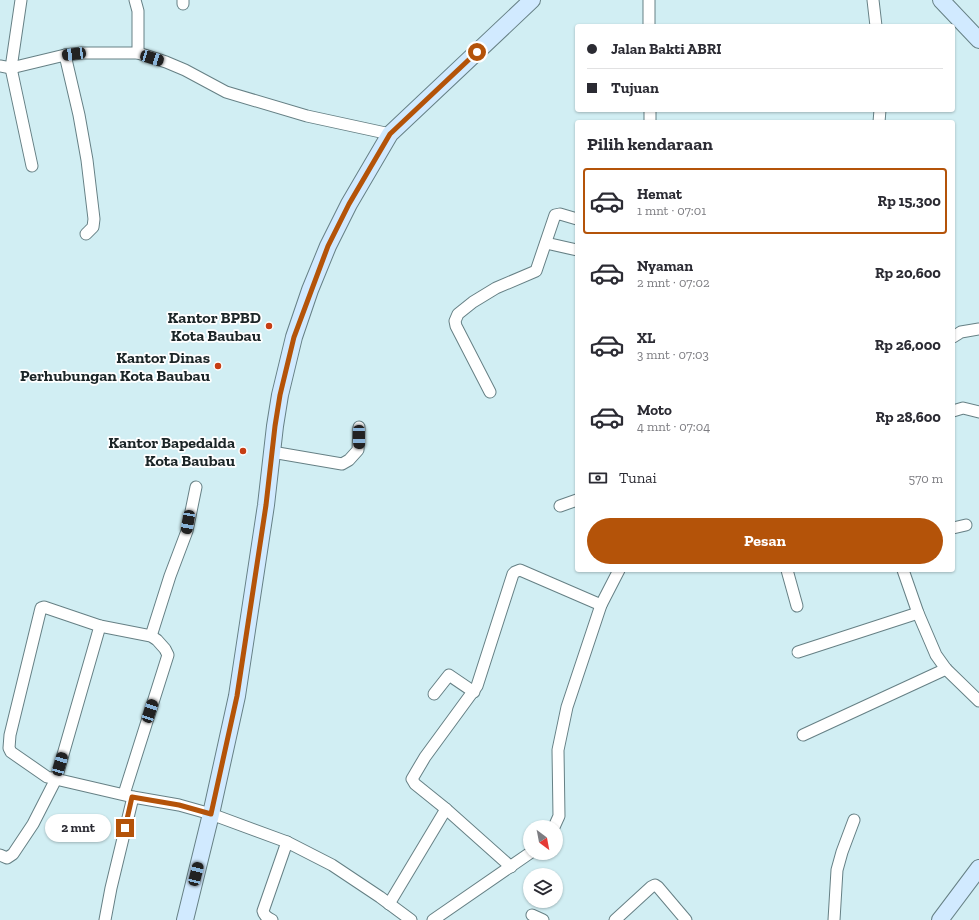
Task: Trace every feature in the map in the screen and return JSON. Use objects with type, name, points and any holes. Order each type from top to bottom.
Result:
[{"type":"street","points":[[21,0],[5,67],[32,166]]},
{"type":"street","points":[[135,0],[138,11],[138,53]]},
{"type":"street","points":[[185,920],[211,814],[237,696],[266,505],[280,395],[294,337],[310,290],[328,246],[349,204],[390,134],[532,0]]},
{"type":"street","points":[[649,0],[649,24]]},
{"type":"street","points":[[872,0],[876,24]]},
{"type":"street","points":[[941,0],[979,40]]},
{"type":"street","points":[[5,67],[82,53],[138,53],[185,70],[226,92],[307,116],[390,134]]},
{"type":"street","points":[[65,55],[88,160],[94,219],[93,227],[86,234]]},
{"type":"street","points":[[490,392],[456,326],[455,321],[458,314],[473,302],[496,288],[536,271],[555,215],[560,214],[575,218]]},
{"type":"street","points":[[546,243],[575,250]]},
{"type":"street","points":[[955,335],[961,332],[979,329]]},
{"type":"street","points":[[955,410],[963,408],[979,412]]},
{"type":"street","points":[[272,452],[342,464],[349,460],[358,450],[359,427]]},
{"type":"street","points":[[151,636],[170,576],[187,530],[196,487]]},
{"type":"street","points":[[560,506],[575,501]]},
{"type":"street","points":[[955,528],[966,526]]},
{"type":"street","points":[[511,867],[446,809],[415,784],[412,779],[425,757],[474,692],[480,679],[513,574],[515,572],[520,570],[601,605]]},
{"type":"street","points":[[557,820],[559,816],[558,750],[567,707],[601,605],[618,572]]},
{"type":"street","points":[[788,572],[797,606]]},
{"type":"street","points":[[904,572],[918,613],[936,655],[946,669],[979,701]]},
{"type":"street","points":[[105,920],[128,796],[168,655],[165,649],[151,636],[100,626],[44,606],[41,608],[10,735],[9,748],[11,752],[42,774],[56,779],[128,796],[179,805],[211,814],[287,842],[332,865],[411,920]]},
{"type":"street","points":[[798,652],[918,613]]},
{"type":"street","points":[[0,855],[7,858],[16,849],[33,824],[56,779],[100,626]]},
{"type":"street","points":[[803,735],[946,669]]},
{"type":"street","points":[[434,694],[449,675],[474,692]]},
{"type":"street","points":[[389,904],[446,809]]},
{"type":"street","points":[[834,920],[838,870],[842,852],[854,820]]},
{"type":"street","points":[[272,920],[264,914],[263,911],[287,842]]},
{"type":"street","points":[[433,920],[523,858]]},
{"type":"street","points":[[940,920],[979,868]]},
{"type":"street","points":[[615,920],[655,885],[686,920]]},
{"type":"street","points":[[532,915],[543,920]]},
{"type":"place","name":"Kantor BPBD Kota Baubau","points":[[269,326]]},
{"type":"place","name":"Kantor Dinas Perhubungan Kota Baubau","points":[[218,366]]},
{"type":"place","name":"Kantor Bapedalda Kota Baubau","points":[[243,451]]},
{"type":"route","points":[[125,828],[132,797],[179,805],[211,814],[237,696],[266,505],[280,395],[294,337],[310,290],[328,246],[349,204],[390,134],[477,52]]}]
